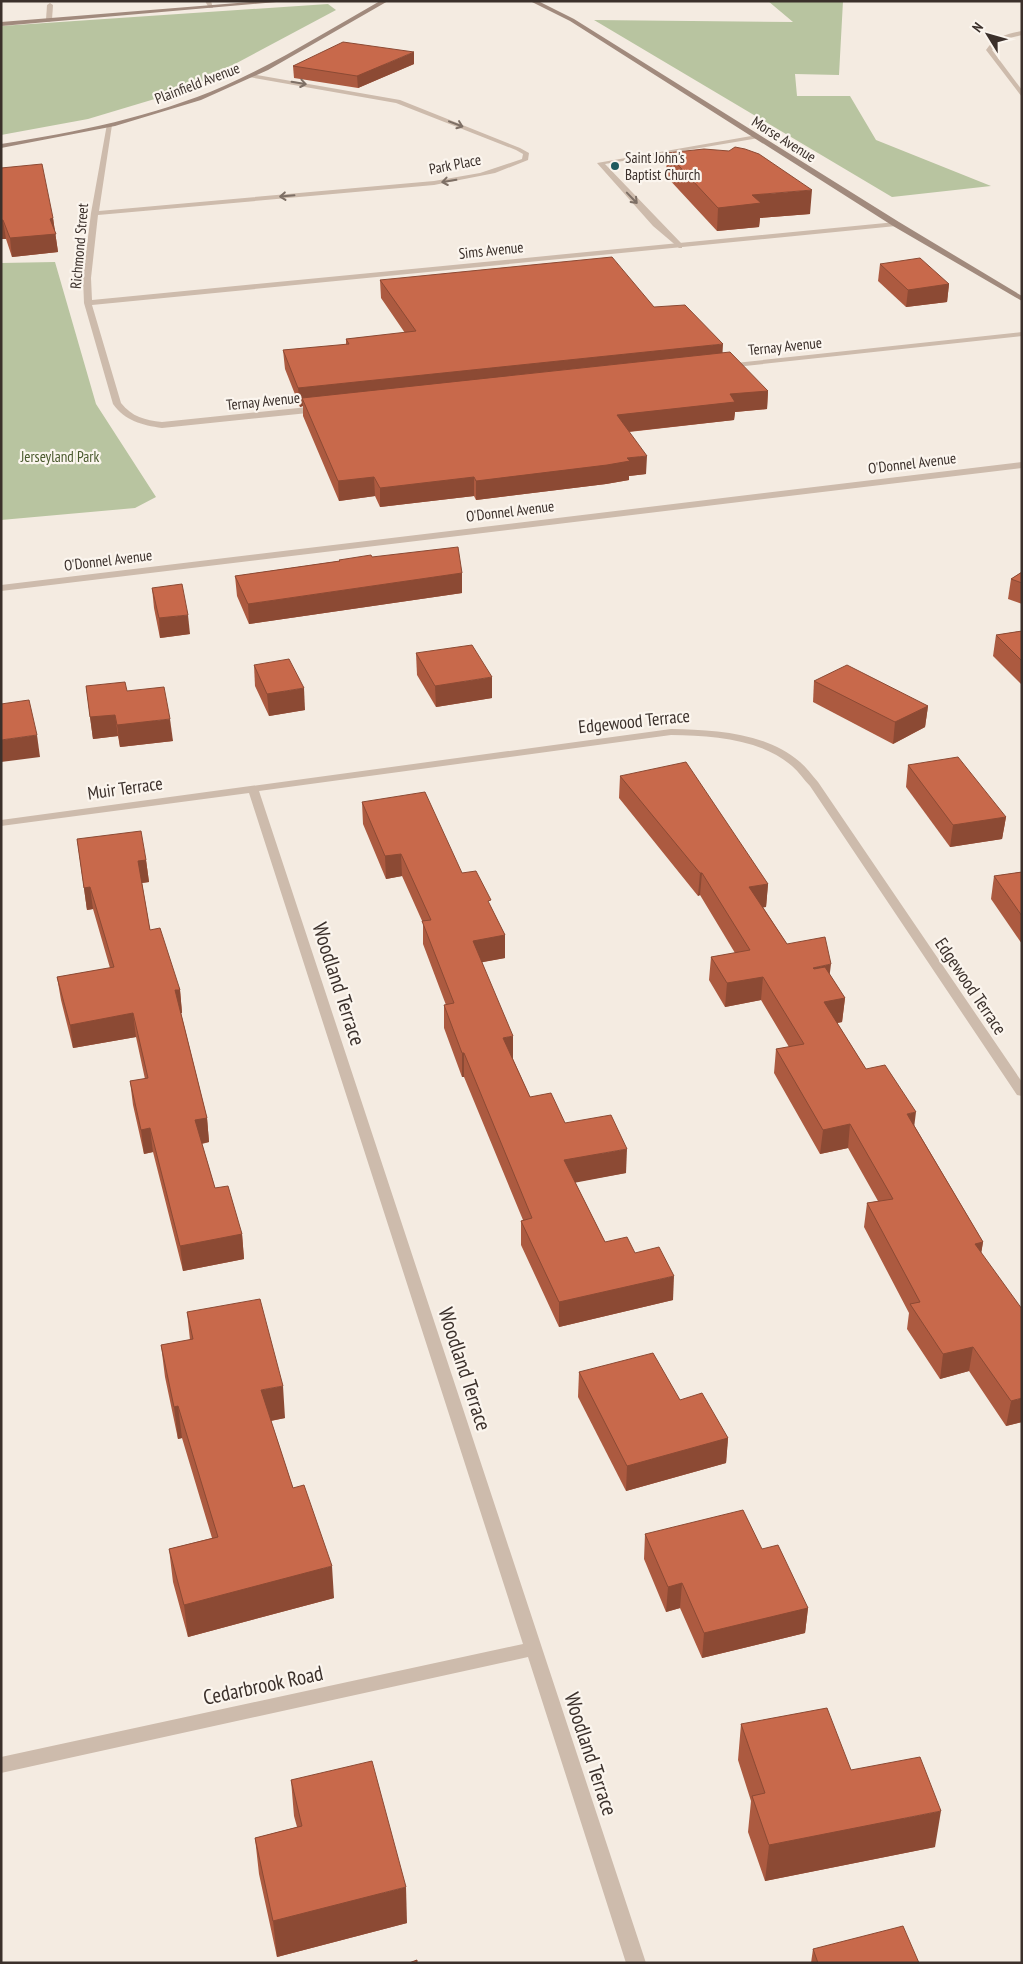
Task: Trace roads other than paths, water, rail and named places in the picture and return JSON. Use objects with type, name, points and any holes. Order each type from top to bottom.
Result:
[{"type":"street","points":[[1,24],[209,4],[285,1]]},
{"type":"street","name":"Plainfield Avenue","points":[[1,146],[109,125],[186,103],[224,89],[251,76],[385,1]]},
{"type":"street","name":"Morse Avenue","points":[[533,1],[572,20],[896,224],[1022,299]]},
{"type":"street","points":[[49,20],[50,5]]},
{"type":"street","points":[[1022,33],[1009,35],[994,42],[989,50],[1022,95]]},
{"type":"street","name":"Park Place","points":[[95,213],[434,183],[457,180],[525,160],[526,153],[518,148],[398,101],[251,76]]},
{"type":"street","name":"Richmond Street","points":[[109,125],[87,278],[88,303],[117,404],[125,414],[134,419]]},
{"type":"street","points":[[679,246],[600,163],[757,137]]},
{"type":"street","name":"Sims Avenue","points":[[88,303],[896,224]]},
{"type":"street","name":"Ternay Avenue","points":[[716,367],[1022,334]]},
{"type":"street","name":"Ternay Avenue","points":[[134,419],[146,423],[183,424],[331,408]]},
{"type":"street","name":"O'Donnel Avenue","points":[[1,588],[1022,465]]},
{"type":"street","name":"Edgewood Terrace","points":[[253,789],[671,732],[710,733],[735,737],[758,744],[796,764],[814,784],[1022,1092]]},
{"type":"street","name":"Muir Terrace","points":[[1,823],[253,789]]},
{"type":"street","name":"Woodland Terrace","points":[[253,789],[636,1963]]},
{"type":"street","name":"Cedarbrook Road","points":[[1,1765],[534,1650]]},
{"type":"place","name":"Saint John's Baptist Church","points":[[615,166]]},
{"type":"park label","name":"Jerseyland Park","points":[[60,456]]}]
